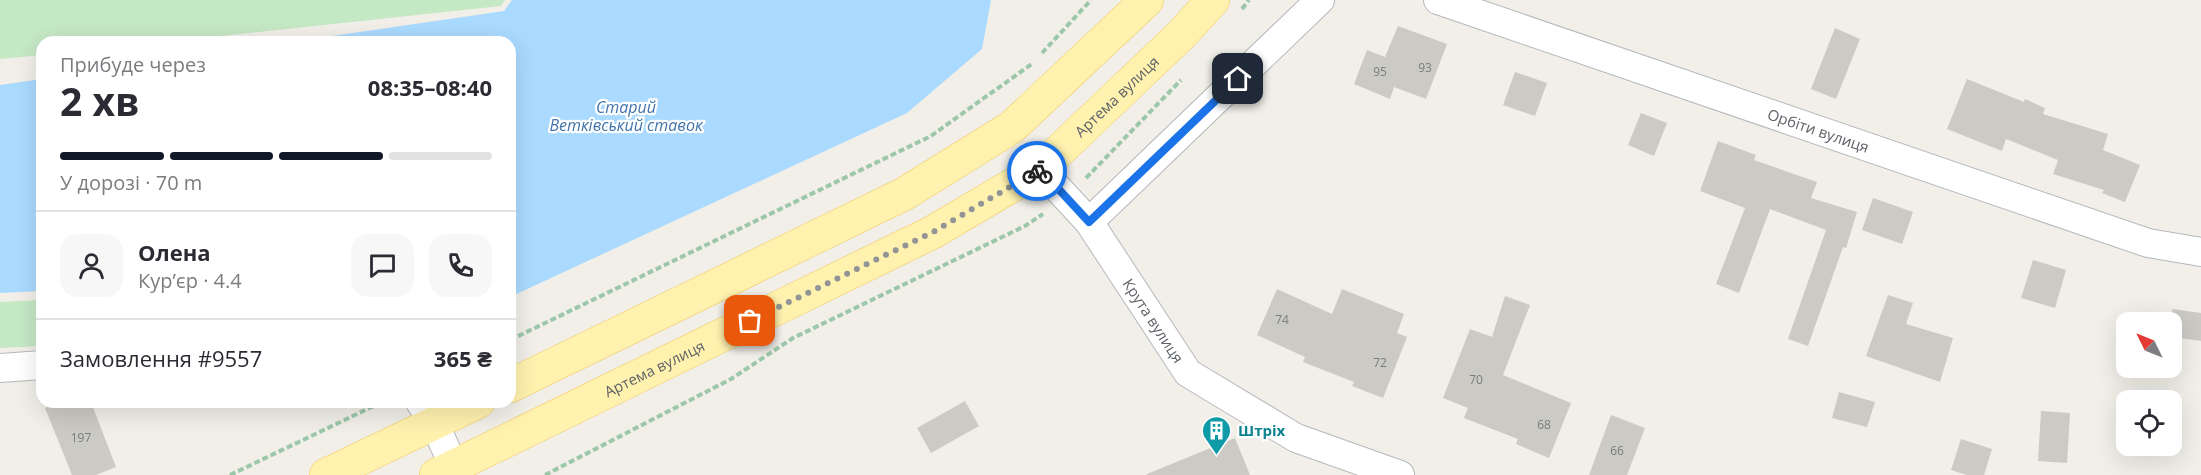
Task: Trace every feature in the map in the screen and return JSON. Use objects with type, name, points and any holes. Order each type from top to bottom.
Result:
[{"type":"main road","points":[[516,383],[914,188],[1012,127],[1147,0]]},
{"type":"main road","name":"Артема вулиця","points":[[449,472],[933,232],[1040,169],[1181,36],[1213,0]]},
{"type":"main road","points":[[326,475],[427,413],[450,408]]},
{"type":"street","points":[[1089,222],[1320,0]]},
{"type":"street","name":"Орбіти вулиця","points":[[1438,0],[2148,243],[2201,252]]},
{"type":"street","name":"Крута вулиця","points":[[1040,169],[1089,222],[1188,373],[1296,438],[1400,475]]},
{"type":"street","points":[[0,368],[36,365]]},
{"type":"street","points":[[427,413],[449,472]]},
{"type":"path","points":[[516,337],[932,136],[1036,60],[1091,0]]},
{"type":"path","points":[[230,475],[370,408]]},
{"type":"green space","points":[[0,0],[505,0],[501,6],[220,36],[36,36],[36,56],[0,59]]},
{"type":"green space","points":[[36,300],[36,346],[0,348],[0,302]]},
{"type":"water","name":"Старий Ветківський ставок","points":[[512,0],[991,0],[982,49],[907,113],[516,294],[516,36],[332,36],[504,11]]},
{"type":"water","points":[[36,80],[36,291],[0,293],[0,85]]},
{"type":"building","points":[[1398,26],[1447,44],[1426,99],[1394,87],[1390,99],[1354,84],[1367,50],[1385,57]]},
{"type":"building","points":[[1835,28],[1860,39],[1836,99],[1811,89]]},
{"type":"building","points":[[1515,72],[1547,83],[1535,116],[1503,105]]},
{"type":"building","points":[[1967,79],[2045,108],[2043,114],[2108,134],[2103,150],[2140,165],[2125,202],[2102,193],[2104,190],[2053,174],[2058,160],[2006,139],[2002,151],[1947,129]]},
{"type":"building","points":[[1641,113],[1667,123],[1654,156],[1628,145]]},
{"type":"building","points":[[1718,141],[1756,155],[1754,160],[1817,182],[1811,198],[1857,212],[1846,248],[1843,247],[1808,346],[1788,339],[1826,230],[1770,209],[1739,293],[1716,284],[1745,208],[1700,191]]},
{"type":"building","points":[[1873,198],[1913,212],[1902,244],[1862,230]]},
{"type":"building","points":[[2033,260],[2066,270],[2055,308],[2021,298]]},
{"type":"building","points":[[1277,289],[1332,314],[1342,289],[1404,314],[1397,333],[1407,337],[1383,398],[1352,386],[1354,382],[1303,362],[1305,357],[1257,335]]},
{"type":"building","points":[[1888,295],[1913,303],[1906,324],[1953,338],[1940,382],[1866,356]]},
{"type":"building","points":[[1505,296],[1530,305],[1503,375],[1571,403],[1549,458],[1516,444],[1518,439],[1464,418],[1468,408],[1443,398],[1470,329],[1492,337]]},
{"type":"building","points":[[2172,309],[2201,313],[2201,341],[2182,338],[2182,312],[2172,312]]},
{"type":"building","points":[[1839,392],[1875,402],[1867,427],[1832,418]]},
{"type":"building","points":[[965,401],[979,426],[931,453],[917,428]]},
{"type":"building","points":[[45,408],[93,408],[116,467],[96,475],[72,475]]},
{"type":"building","points":[[2041,411],[2070,413],[2067,463],[2038,461]]},
{"type":"building","points":[[1611,415],[1645,428],[1627,475],[1589,475]]},
{"type":"building","name":"Штріх","points":[[1235,438],[1250,475],[1147,475],[1147,474]]},
{"type":"building","points":[[1961,439],[1992,449],[1984,475],[1967,475],[1951,470]]},
{"type":"way so far","points":[[750,321],[933,232],[1037,171]]},
{"type":"place","name":"Штріх","points":[[1217,456]]},
{"type":"route","points":[[1037,171],[1040,169],[1089,222],[1238,79]]}]
